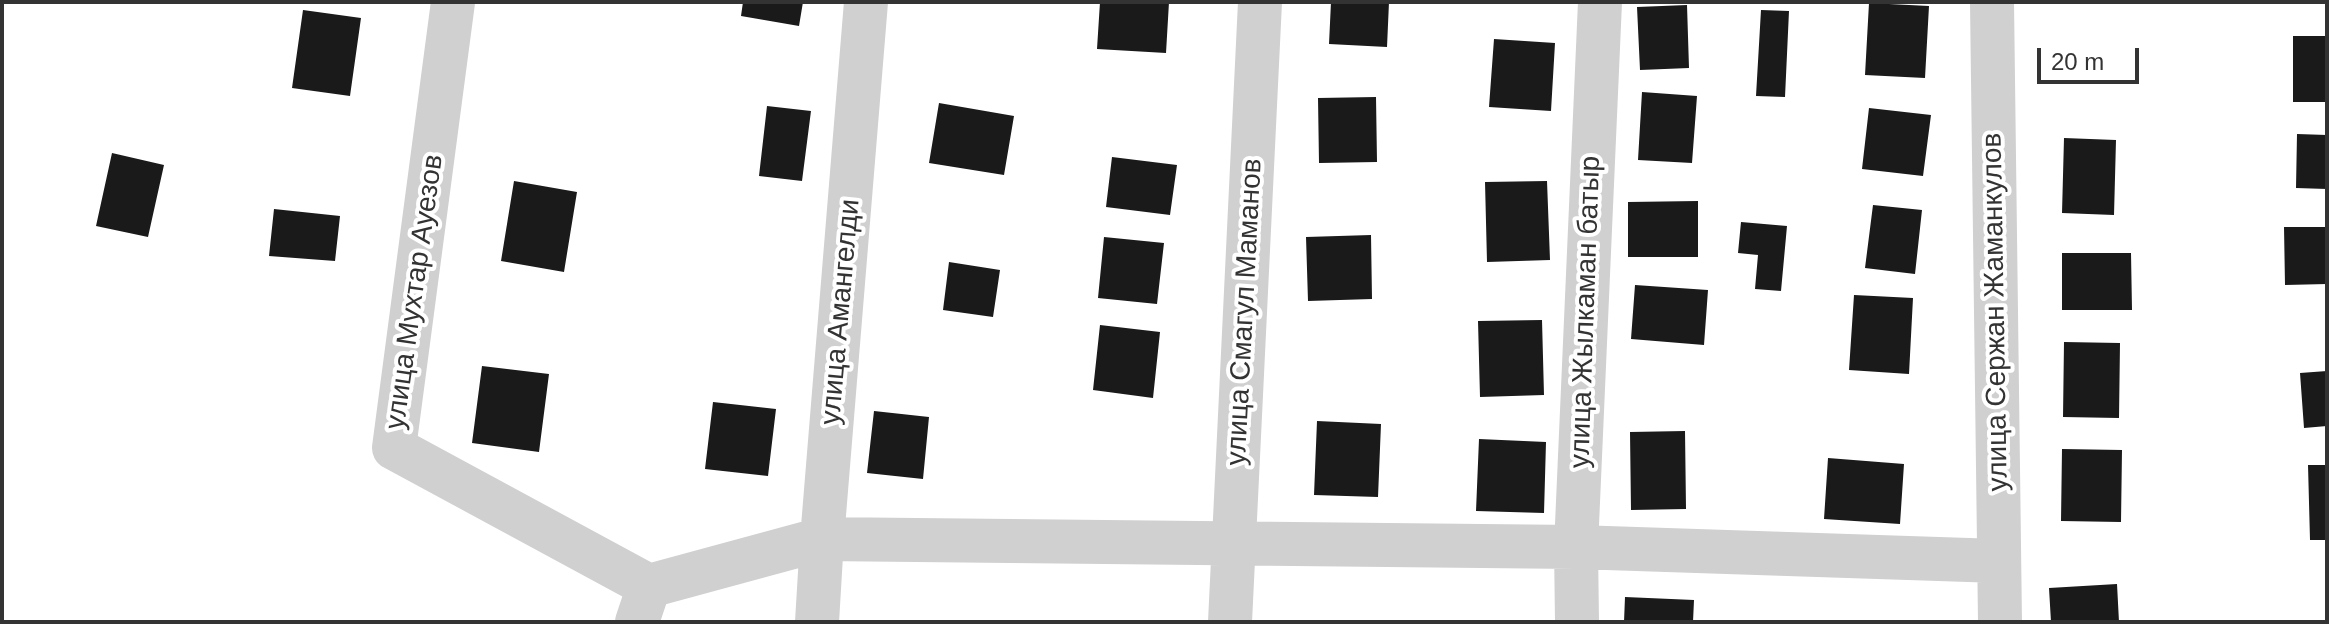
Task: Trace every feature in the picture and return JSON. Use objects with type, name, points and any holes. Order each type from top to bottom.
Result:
[{"type":"street","name":"улица Мухтар Ауезов","points":[[453,2],[394,448],[643,604]]},
{"type":"street","name":"улица Амангелди","points":[[817,622],[866,2]]},
{"type":"street","name":"улица Смагул Маманов","points":[[1230,622],[1260,2]]},
{"type":"street","name":"улица Жылкаман батыр","points":[[1577,622],[1576,547],[1600,2]]},
{"type":"street","name":"улица Сержан Жаманкулов","points":[[1992,2],[2000,622]]},
{"type":"street","points":[[643,604],[822,539],[1576,547],[1999,561]]},
{"type":"building","points":[[743,2],[803,2],[799,26],[741,16]]},
{"type":"building","points":[[1100,2],[1169,2],[1166,53],[1097,49]]},
{"type":"building","points":[[1331,2],[1389,2],[1387,47],[1329,44]]},
{"type":"building","points":[[1869,3],[1929,6],[1925,78],[1865,75]]},
{"type":"building","points":[[1687,5],[1689,68],[1640,70],[1637,7]]},
{"type":"building","points":[[303,10],[361,18],[350,96],[292,88]]},
{"type":"building","points":[[1761,10],[1789,11],[1785,97],[1756,96]]},
{"type":"building","points":[[2293,36],[2327,36],[2327,102],[2293,102]]},
{"type":"building","points":[[1494,39],[1555,43],[1551,111],[1489,107]]},
{"type":"building","points":[[1642,92],[1697,96],[1692,163],[1638,160]]},
{"type":"building","points":[[1376,97],[1377,162],[1319,163],[1318,98]]},
{"type":"building","points":[[939,103],[1014,116],[1004,175],[929,163]]},
{"type":"building","points":[[767,106],[811,111],[802,181],[759,176]]},
{"type":"building","points":[[1869,108],[1931,115],[1923,176],[1862,169]]},
{"type":"building","points":[[2297,134],[2327,135],[2327,189],[2296,188]]},
{"type":"building","points":[[2064,138],[2116,140],[2114,215],[2062,213]]},
{"type":"building","points":[[112,153],[164,165],[148,237],[96,226]]},
{"type":"building","points":[[1112,157],[1177,165],[1170,215],[1106,207]]},
{"type":"building","points":[[514,181],[577,192],[564,272],[501,261]]},
{"type":"building","points":[[1547,181],[1550,260],[1487,262],[1485,182]]},
{"type":"building","points":[[1698,201],[1698,257],[1628,257],[1628,202]]},
{"type":"building","points":[[1873,205],[1922,210],[1915,274],[1865,268]]},
{"type":"building","points":[[274,209],[340,216],[335,261],[269,256]]},
{"type":"building","points":[[1741,222],[1787,226],[1781,291],[1755,289],[1758,255],[1738,253]]},
{"type":"building","points":[[2284,227],[2327,227],[2327,284],[2285,285]]},
{"type":"building","points":[[1371,235],[1372,299],[1308,301],[1306,237]]},
{"type":"building","points":[[1104,237],[1164,243],[1157,304],[1098,298]]},
{"type":"building","points":[[2062,253],[2131,253],[2132,310],[2062,310]]},
{"type":"building","points":[[949,262],[1000,270],[993,317],[943,310]]},
{"type":"building","points":[[1635,285],[1708,290],[1704,345],[1631,339]]},
{"type":"building","points":[[1854,295],[1913,298],[1909,374],[1849,370]]},
{"type":"building","points":[[1542,320],[1544,395],[1480,397],[1478,321]]},
{"type":"building","points":[[1100,325],[1160,332],[1153,398],[1093,390]]},
{"type":"building","points":[[2064,342],[2120,343],[2119,418],[2063,417]]},
{"type":"building","points":[[482,366],[549,374],[539,452],[472,443]]},
{"type":"building","points":[[2327,371],[2327,426],[2304,428],[2300,373]]},
{"type":"building","points":[[713,402],[776,409],[768,476],[705,469]]},
{"type":"building","points":[[874,411],[929,417],[923,479],[867,473]]},
{"type":"building","points":[[1317,421],[1381,424],[1378,497],[1314,495]]},
{"type":"building","points":[[1685,431],[1686,509],[1631,510],[1630,432]]},
{"type":"building","points":[[1479,439],[1546,442],[1544,513],[1476,511]]},
{"type":"building","points":[[2062,449],[2122,450],[2121,522],[2061,521]]},
{"type":"building","points":[[1828,458],[1904,464],[1900,524],[1824,519]]},
{"type":"building","points":[[2308,465],[2327,465],[2327,540],[2310,540]]},
{"type":"building","points":[[2117,584],[2119,622],[2051,622],[2049,588]]},
{"type":"building","points":[[1625,597],[1694,600],[1693,622],[1624,622]]}]
